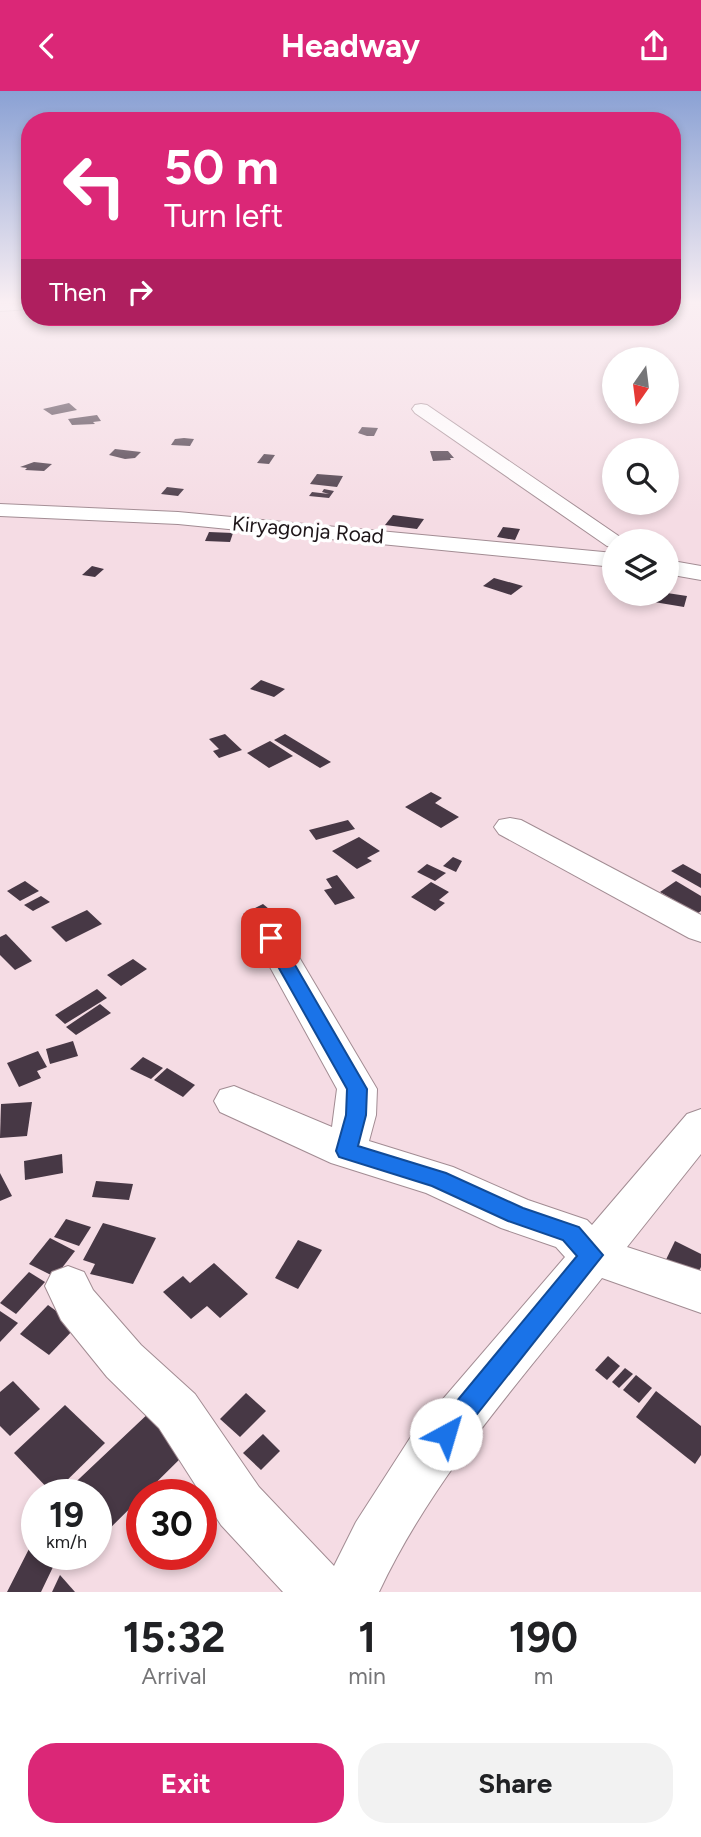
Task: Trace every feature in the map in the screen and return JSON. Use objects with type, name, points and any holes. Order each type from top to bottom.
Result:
[{"type":"street","points":[[421,409],[602,532]]},
{"type":"street","name":"Kiryagonja Road","points":[[0,510],[178,518],[602,559]]},
{"type":"street","points":[[679,569],[701,573]]},
{"type":"street","points":[[510,827],[701,930]]},
{"type":"street","points":[[271,938],[357,1089],[356,1115],[346,1151]]},
{"type":"street","points":[[234,1101],[346,1151],[438,1179],[516,1215],[571,1233],[592,1255],[701,1293]]},
{"type":"street","points":[[350,1592],[375,1541],[430,1453],[701,1125]]},
{"type":"street","points":[[68,1286],[77,1305],[124,1361],[177,1411],[240,1506],[321,1592]]},
{"type":"building","points":[[69,403],[77,410],[52,415],[43,409]]},
{"type":"building","points":[[97,415],[101,421],[93,422],[95,424],[72,425],[68,419]]},
{"type":"building","points":[[362,427],[378,428],[374,436],[367,436],[358,433]]},
{"type":"building","points":[[175,439],[194,439],[190,446],[171,445]]},
{"type":"building","points":[[115,449],[141,452],[135,458],[125,459],[109,455]]},
{"type":"building","points":[[430,451],[448,451],[454,458],[433,461]]},
{"type":"building","points":[[264,454],[275,455],[269,464],[257,463]]},
{"type":"building","points":[[34,462],[52,464],[44,471],[25,470],[27,468],[20,467]]},
{"type":"building","points":[[317,474],[343,476],[337,487],[310,484]]},
{"type":"building","points":[[167,487],[184,489],[178,496],[161,494]]},
{"type":"building","points":[[324,489],[334,491],[329,498],[309,496],[312,492],[329,494],[322,492]]},
{"type":"building","points":[[393,515],[424,519],[417,529],[385,525]]},
{"type":"building","points":[[503,527],[520,529],[515,540],[497,537]]},
{"type":"building","points":[[209,532],[233,533],[230,542],[205,541]]},
{"type":"building","points":[[92,566],[104,569],[95,577],[82,575]]},
{"type":"building","points":[[494,578],[523,586],[511,595],[483,586]]},
{"type":"building","points":[[679,595],[687,596],[684,607],[678,606]]},
{"type":"building","points":[[261,680],[285,689],[274,697],[250,689]]},
{"type":"building","points":[[225,734],[242,750],[219,758],[213,751],[219,749],[209,739]]},
{"type":"building","points":[[285,734],[331,762],[320,768],[274,740]]},
{"type":"building","points":[[270,741],[293,756],[269,768],[247,753]]},
{"type":"building","points":[[431,792],[442,798],[435,803],[459,817],[441,828],[405,807]]},
{"type":"building","points":[[348,820],[355,829],[316,840],[309,830]]},
{"type":"building","points":[[359,837],[380,851],[367,858],[372,861],[357,869],[332,851]]},
{"type":"building","points":[[453,857],[462,861],[456,872],[443,866]]},
{"type":"building","points":[[427,864],[446,873],[435,881],[417,872]]},
{"type":"building","points":[[683,864],[701,874],[701,888],[671,871]]},
{"type":"building","points":[[337,875],[355,898],[335,905],[324,890],[332,888],[326,879]]},
{"type":"building","points":[[25,881],[39,891],[20,901],[7,891]]},
{"type":"building","points":[[676,881],[701,896],[701,911],[697,914],[660,892]]},
{"type":"building","points":[[431,882],[449,892],[439,900],[445,903],[435,911],[411,897]]},
{"type":"building","points":[[41,896],[50,902],[33,911],[24,905]]},
{"type":"building","points":[[263,904],[286,923],[267,934],[243,914]]},
{"type":"building","points":[[87,910],[102,924],[66,942],[51,927]]},
{"type":"building","points":[[6,934],[32,961],[15,970],[0,955],[0,937]]},
{"type":"building","points":[[133,959],[147,969],[121,986],[107,975]]},
{"type":"building","points":[[97,989],[107,998],[65,1024],[55,1015]]},
{"type":"building","points":[[100,1004],[111,1013],[76,1035],[66,1027]]},
{"type":"building","points":[[73,1041],[78,1056],[50,1064],[46,1049]]},
{"type":"building","points":[[38,1051],[47,1067],[37,1071],[41,1078],[19,1087],[7,1063]]},
{"type":"building","points":[[143,1057],[163,1068],[151,1079],[130,1069]]},
{"type":"building","points":[[167,1068],[195,1085],[183,1097],[154,1080]]},
{"type":"building","points":[[32,1102],[27,1136],[0,1138],[1,1104]]},
{"type":"building","points":[[62,1154],[63,1173],[25,1180],[24,1161]]},
{"type":"building","points":[[0,1173],[12,1196],[0,1201]]},
{"type":"building","points":[[96,1181],[133,1184],[129,1200],[92,1197]]},
{"type":"building","points":[[66,1219],[91,1227],[79,1246],[54,1237]]},
{"type":"building","points":[[103,1223],[156,1238],[133,1284],[90,1274],[95,1264],[83,1260]]},
{"type":"building","points":[[50,1238],[75,1251],[55,1277],[29,1264]]},
{"type":"building","points":[[298,1240],[322,1250],[298,1289],[275,1278]]},
{"type":"building","points":[[675,1241],[701,1254],[701,1267],[692,1286],[661,1270]]},
{"type":"building","points":[[214,1263],[248,1294],[220,1318],[207,1306],[191,1319],[163,1292],[183,1276],[190,1283]]},
{"type":"building","points":[[29,1272],[45,1282],[16,1314],[0,1303]]},
{"type":"building","points":[[48,1305],[77,1326],[49,1355],[20,1334]]},
{"type":"building","points":[[0,1311],[18,1323],[0,1342]]},
{"type":"building","points":[[608,1356],[620,1366],[607,1380],[595,1370]]},
{"type":"building","points":[[625,1368],[633,1374],[619,1388],[612,1382]]},
{"type":"building","points":[[636,1375],[652,1388],[639,1403],[623,1390]]},
{"type":"building","points":[[13,1381],[40,1409],[10,1436],[0,1426],[0,1392]]},
{"type":"building","points":[[656,1391],[701,1426],[701,1455],[695,1464],[636,1417]]},
{"type":"building","points":[[246,1393],[266,1411],[240,1437],[220,1419]]},
{"type":"building","points":[[65,1405],[105,1443],[68,1479],[39,1479],[14,1453]]},
{"type":"building","points":[[152,1410],[191,1448],[160,1479],[126,1479],[126,1512],[112,1526],[112,1479],[79,1479]]},
{"type":"building","points":[[263,1434],[280,1451],[261,1470],[243,1453]]},
{"type":"building","points":[[21,1565],[21,1570],[52,1570],[41,1592],[7,1592]]},
{"type":"building","points":[[60,1575],[75,1592],[52,1592]]},
{"type":"route","points":[[271,938],[357,1089],[356,1115],[346,1151],[438,1179],[516,1215],[571,1233],[592,1255],[446,1434]]}]
